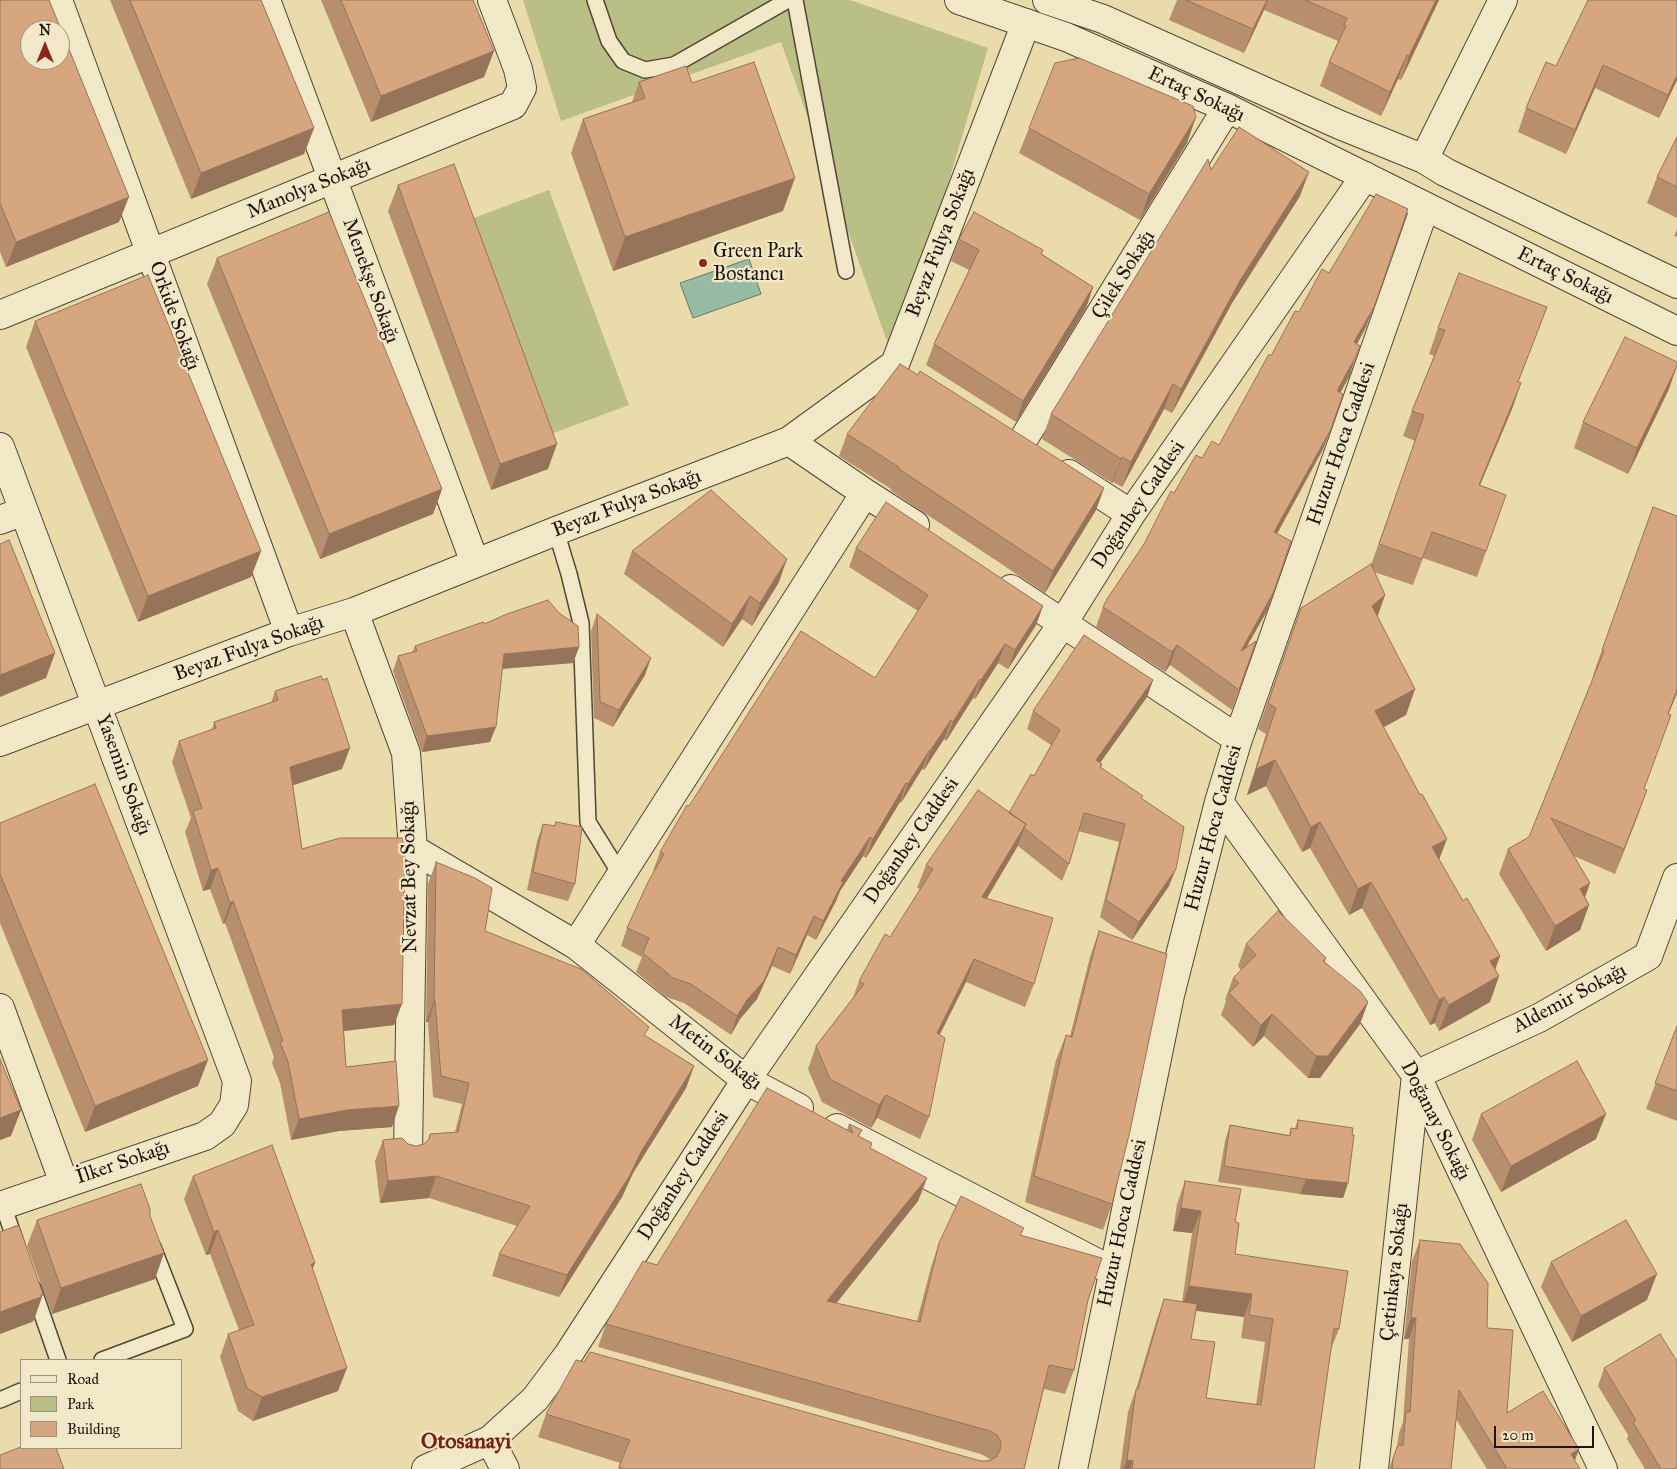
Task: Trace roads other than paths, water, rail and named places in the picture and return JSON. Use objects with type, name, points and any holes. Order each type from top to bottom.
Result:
[{"type":"street","name":"Orkide Sokağı","points":[[58,0],[289,632]]},
{"type":"street","name":"Menekşe Sokağı","points":[[266,0],[475,563]]},
{"type":"street","name":"Manolya Sokağı","points":[[0,315],[513,105],[522,88],[518,69],[492,0]]},
{"type":"street","name":"Ertaç Sokağı","points":[[959,0],[1066,37],[1227,108],[1677,331]]},
{"type":"street","name":"Ertaç Sokağı","points":[[1047,0],[1103,19],[1434,165],[1677,284]]},
{"type":"street","points":[[1425,207],[1434,165],[1503,0]]},
{"type":"street","name":"Beyaz Fulya Sokağı","points":[[0,742],[289,632],[354,612],[556,531],[789,442],[903,369],[1026,23]]},
{"type":"street","name":"Çilek Sokağı","points":[[1131,514],[1012,437],[1227,108]]},
{"type":"street","points":[[1365,176],[1434,165]]},
{"type":"street","name":"Doğanbey Caddesi","points":[[426,1469],[490,1440],[534,1399],[568,1355],[746,1080],[1063,623],[1131,514],[1365,176]]},
{"type":"street","name":"Huzur Hoca Caddesi","points":[[1072,1469],[1170,995],[1219,802],[1238,739],[1425,207]]},
{"type":"street","points":[[789,442],[939,542]]},
{"type":"street","name":"Yasemin Sokağı","points":[[0,447],[12,516],[97,705],[237,1081],[234,1105]]},
{"type":"street","points":[[576,945],[865,493]]},
{"type":"street","points":[[989,574],[1238,739]]},
{"type":"street","name":"Nevzat Bey Sokağı","points":[[354,612],[406,754],[413,849],[408,1152]]},
{"type":"street","name":"Doğanay Sokağı","points":[[1219,802],[1416,1076],[1603,1469]]},
{"type":"street","name":"Metin Sokağı","points":[[413,849],[576,945],[746,1080],[1113,1272]]},
{"type":"street","name":"Aldemir Sokağı","points":[[1416,1076],[1540,1018],[1648,956],[1677,878]]},
{"type":"street","points":[[0,1008],[64,1183]]},
{"type":"street","name":"Çetinkaya Sokağı","points":[[1374,1469],[1416,1076]]},
{"type":"street","name":"İlker Sokağı","points":[[1,1205],[205,1136],[222,1124],[234,1105]]},
{"type":"street","points":[[568,1355],[597,1363]]},
{"type":"street","points":[[490,1440],[505,1469]]},
{"type":"lane","points":[[595,0],[609,41],[623,61],[645,70],[674,65],[788,0]]},
{"type":"lane","points":[[795,0],[846,271]]},
{"type":"lane","points":[[556,531],[581,623],[588,822],[621,875]]},
{"type":"lane","points":[[1,1205],[22,1260]]},
{"type":"lane","points":[[105,1359],[185,1328],[149,1238]]},
{"type":"lane","points":[[29,1278],[58,1359]]},
{"type":"lane","points":[[0,1400],[20,1392]]},
{"type":"place","name":"Green Park Bostancı","points":[[703,263]]},
{"type":"district","name":"Otosanayi","points":[[466,1443]]}]
